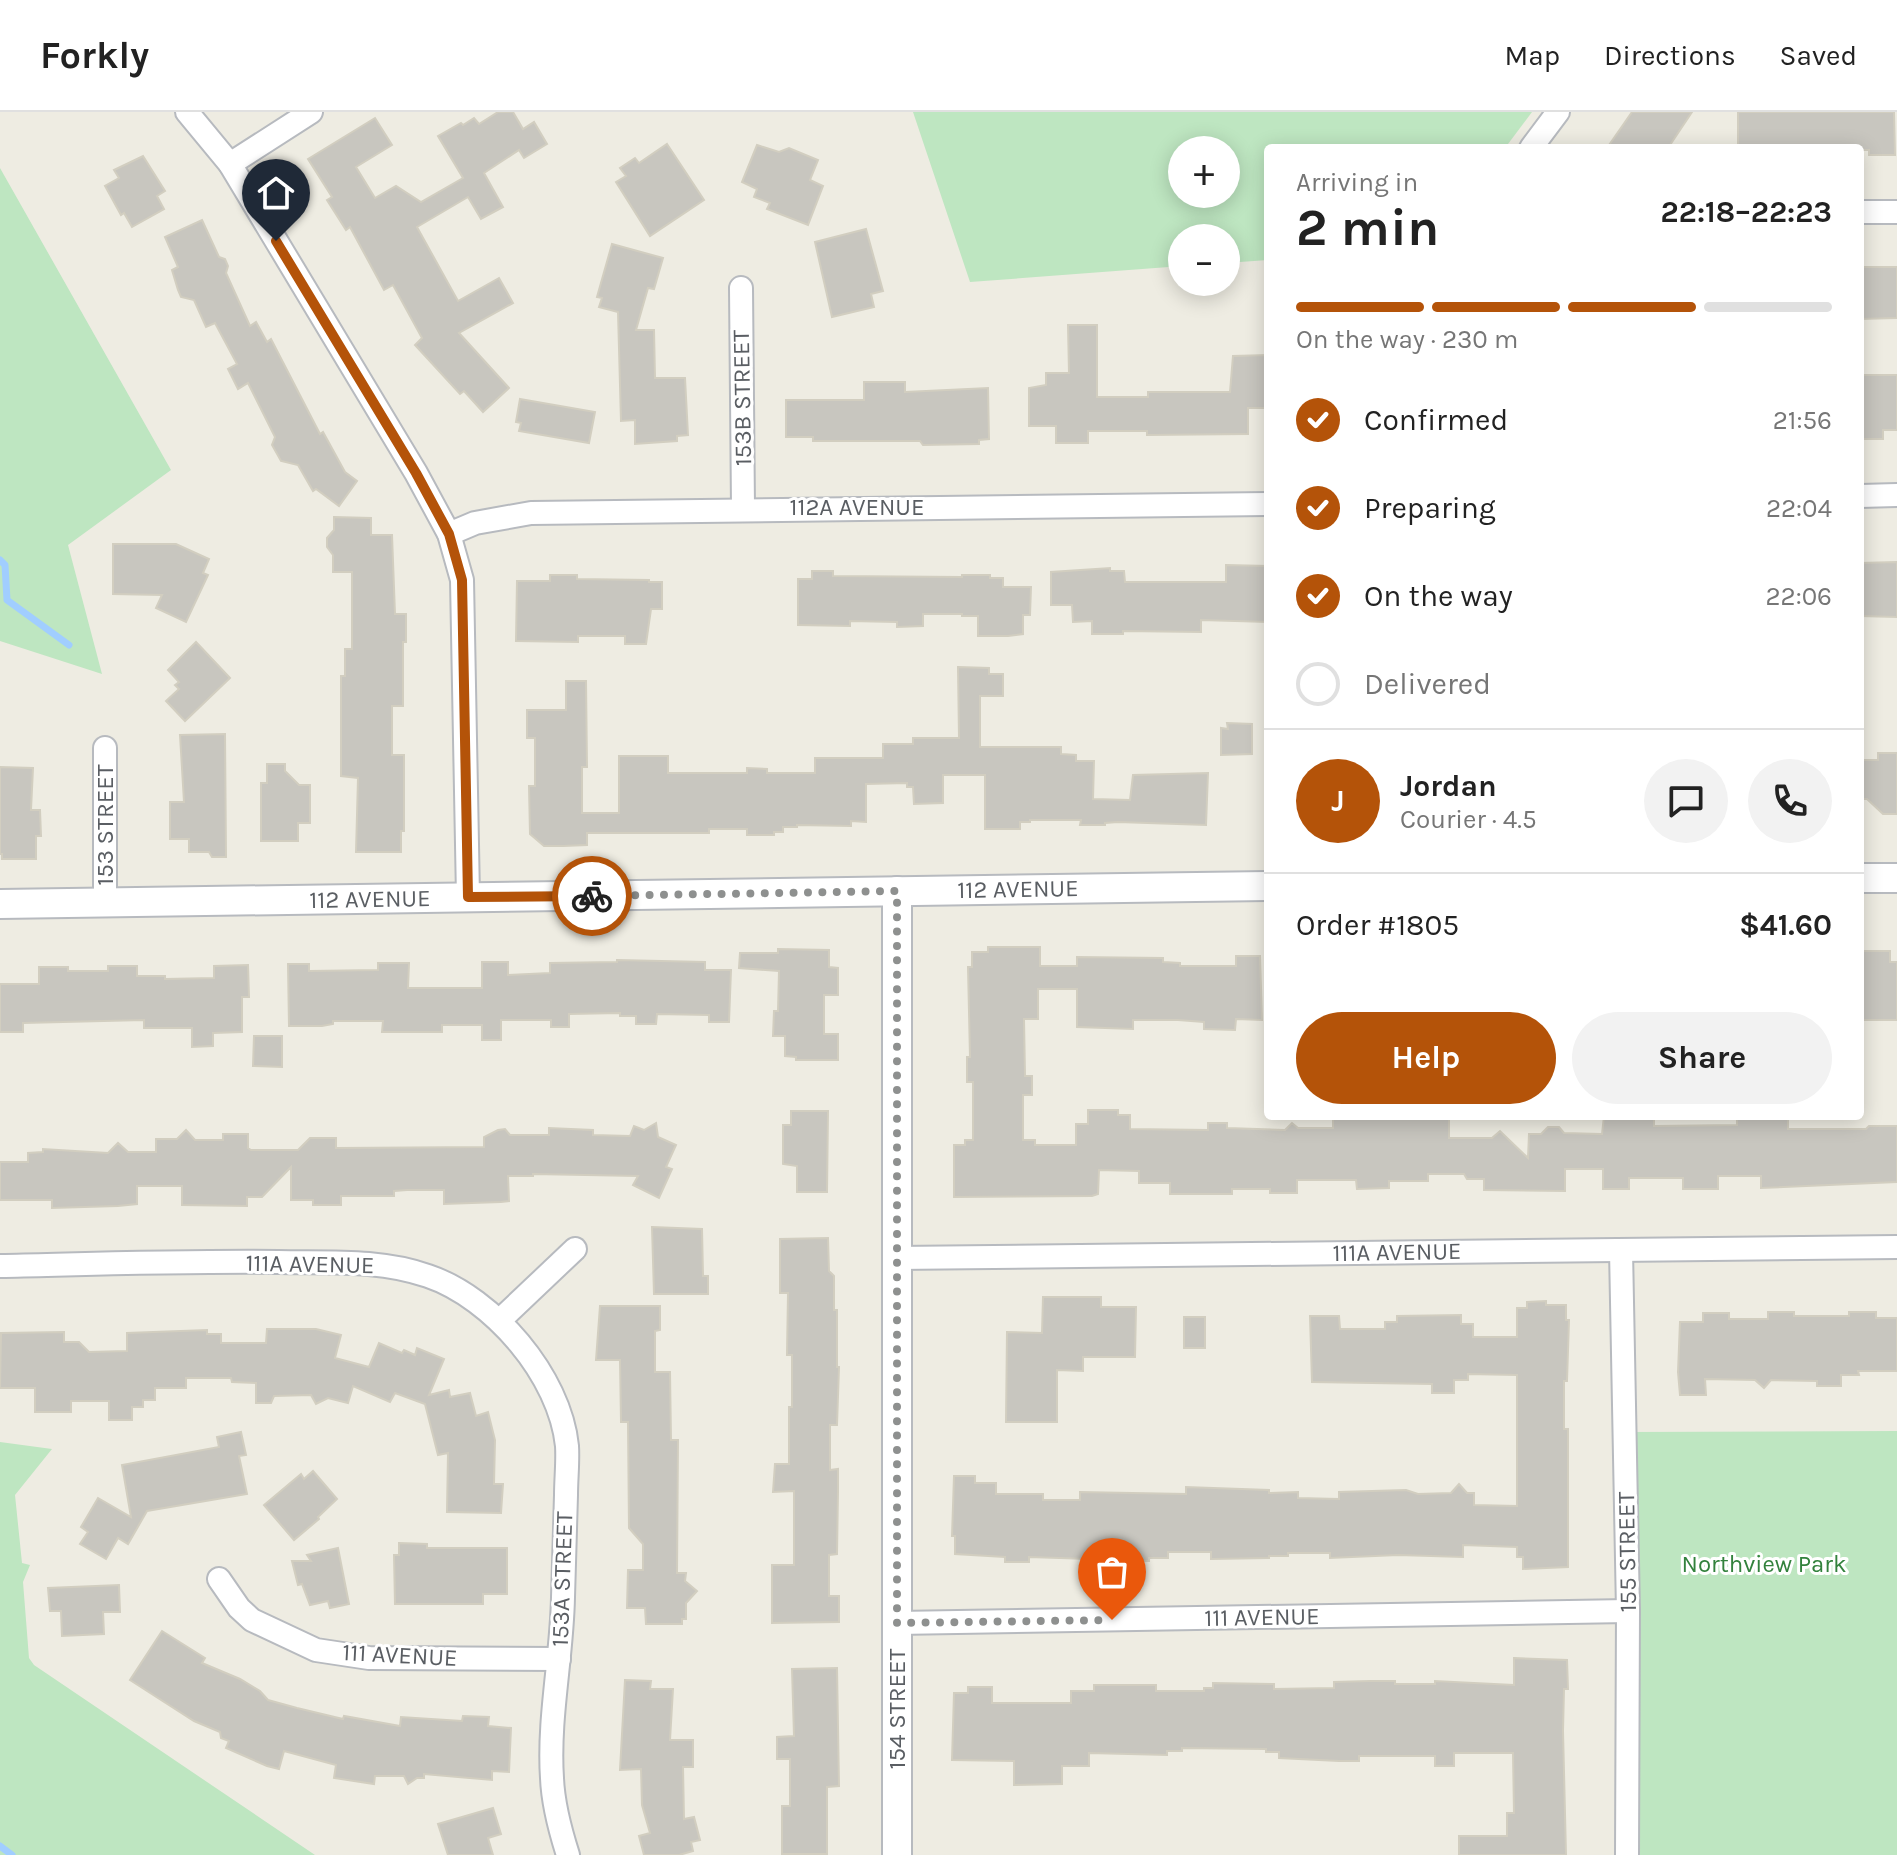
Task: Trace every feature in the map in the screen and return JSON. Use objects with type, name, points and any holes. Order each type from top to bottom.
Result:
[{"type":"street","points":[[187,112],[230,164],[408,459],[449,534],[462,580],[468,897]]},
{"type":"street","points":[[230,164],[311,112]]},
{"type":"street","points":[[1534,144],[1558,112]]},
{"type":"street","points":[[1864,212],[1897,212]]},
{"type":"street","name":"153B STREET","points":[[741,288],[743,508]]},
{"type":"street","points":[[1864,496],[1897,495]]},
{"type":"street","name":"112A AVENUE","points":[[449,534],[475,523],[531,513],[743,508],[1264,504]]},
{"type":"street","name":"153 STREET","points":[[105,748],[105,902]]},
{"type":"street","points":[[1864,878],[1897,878]]},
{"type":"street","name":"112 AVENUE","points":[[0,904],[1264,886]]},
{"type":"street","name":"154 STREET","points":[[897,891],[897,1855]]},
{"type":"street","name":"111A AVENUE","points":[[896,1258],[1897,1247]]},
{"type":"street","points":[[499,1321],[575,1249]]},
{"type":"street","name":"155 STREET","points":[[1621,1250],[1628,1611],[1627,1855]]},
{"type":"street","name":"111A AVENUE","points":[[0,1266],[367,1263],[401,1268],[458,1288],[499,1321]]},
{"type":"street","name":"153A STREET","points":[[499,1321],[520,1343],[544,1377],[567,1445],[552,1778],[559,1828],[568,1855]]},
{"type":"street","name":"111 AVENUE","points":[[219,1579],[239,1608],[252,1620],[316,1650],[369,1658],[559,1659]]},
{"type":"street","name":"111 AVENUE","points":[[897,1623],[1628,1611]]},
{"type":"green space","points":[[913,112],[1532,112],[1508,144],[1264,144],[1264,260],[1240,262],[1240,224],[1168,224],[1168,267],[970,282]]},
{"type":"green space","points":[[0,168],[171,470],[68,545],[102,674],[0,641]]},
{"type":"green space","name":"Northview Park","points":[[1897,1431],[1897,1855],[1637,1855],[1629,1432]]},
{"type":"green space","points":[[0,1442],[52,1449],[15,1495],[22,1563],[30,1565],[23,1582],[29,1658],[34,1665],[315,1855],[0,1855]]},
{"type":"building","points":[[498,112],[513,112],[523,129],[534,122],[547,144],[524,158],[519,150],[484,173],[503,207],[481,219],[468,197],[417,227],[458,301],[499,278],[513,303],[459,333],[509,388],[483,412],[464,391],[460,394],[415,345],[422,338],[393,285],[384,290],[350,227],[346,230],[327,200],[332,197],[308,159],[375,118],[392,145],[356,167],[375,198],[396,186],[421,202],[463,178],[438,136],[474,118],[479,124]]},
{"type":"building","points":[[1632,112],[1692,112],[1671,144],[1610,144]]},
{"type":"building","points":[[1738,112],[1894,112],[1895,155],[1869,155],[1869,150],[1864,150],[1864,144],[1738,144]]},
{"type":"building","points":[[667,144],[704,200],[650,236],[616,182],[626,176],[620,168],[635,158],[639,163]]},
{"type":"building","points":[[757,145],[779,152],[789,148],[818,160],[810,180],[823,186],[808,225],[767,209],[770,203],[754,197],[757,189],[742,182]]},
{"type":"building","points":[[143,156],[165,191],[157,196],[164,209],[132,227],[124,213],[121,215],[105,186],[119,178],[114,170]]},
{"type":"building","points":[[202,220],[219,257],[225,259],[228,266],[226,273],[250,326],[256,322],[267,342],[271,339],[320,434],[323,432],[345,472],[357,481],[339,506],[316,489],[313,491],[298,465],[281,461],[272,445],[275,437],[248,383],[238,389],[228,369],[237,364],[215,323],[206,327],[194,300],[181,297],[172,270],[178,267],[165,237]]},
{"type":"building","points":[[866,229],[883,291],[871,294],[874,307],[832,317],[815,242]]},
{"type":"building","points":[[612,244],[663,258],[654,289],[648,288],[636,330],[654,330],[655,378],[685,378],[688,435],[677,436],[677,441],[635,444],[635,420],[621,421],[618,312],[599,307],[602,298],[597,297]]},
{"type":"building","points":[[1864,267],[1897,267],[1897,318],[1864,319]]},
{"type":"building","points":[[1068,325],[1097,325],[1097,397],[1148,397],[1148,392],[1230,392],[1233,356],[1264,355],[1264,408],[1248,408],[1248,434],[1147,435],[1147,431],[1088,431],[1088,443],[1056,443],[1056,426],[1029,426],[1029,388],[1046,385],[1046,373],[1069,373]]},
{"type":"building","points":[[1864,375],[1897,375],[1897,430],[1883,430],[1883,439],[1864,439]]},
{"type":"building","points":[[864,382],[905,382],[905,392],[988,388],[989,439],[979,440],[979,444],[923,445],[920,441],[813,441],[813,437],[786,437],[786,400],[864,400]]},
{"type":"building","points":[[520,399],[595,412],[589,443],[519,431],[521,423],[516,422]]},
{"type":"building","points":[[334,517],[371,518],[371,535],[392,535],[395,614],[406,614],[403,706],[392,706],[392,755],[404,755],[401,852],[356,852],[358,778],[341,776],[341,676],[345,676],[345,649],[352,649],[352,572],[333,572],[333,555],[327,547],[327,538],[334,530]]},
{"type":"building","points":[[113,544],[176,544],[209,559],[203,573],[208,575],[186,622],[156,608],[162,595],[113,594]]},
{"type":"building","points":[[1897,562],[1897,617],[1864,616],[1864,563]]},
{"type":"building","points":[[1226,565],[1264,566],[1264,622],[1201,620],[1201,632],[1123,631],[1123,634],[1092,634],[1092,621],[1073,622],[1072,605],[1051,605],[1051,572],[1110,568],[1110,571],[1124,571],[1125,582],[1226,582]]},
{"type":"building","points":[[812,571],[833,571],[833,576],[990,575],[990,578],[1003,578],[1003,587],[1031,587],[1030,615],[1023,615],[1023,634],[1008,636],[978,636],[978,616],[962,614],[923,614],[923,626],[897,627],[897,622],[850,621],[850,626],[798,625],[798,579],[812,579]]},
{"type":"building","points":[[550,575],[662,582],[662,609],[651,609],[646,644],[625,644],[625,636],[578,636],[578,642],[516,641],[517,581],[550,581]]},
{"type":"building","points":[[196,642],[230,678],[185,721],[166,701],[179,689],[175,685],[179,682],[168,670]]},
{"type":"building","points":[[958,667],[989,668],[989,674],[1003,674],[1003,696],[980,696],[980,747],[1061,747],[1061,754],[1076,755],[1076,761],[1094,761],[1093,799],[1130,800],[1133,775],[1208,773],[1206,825],[1118,822],[1080,825],[1081,820],[1030,820],[1020,822],[1020,829],[985,829],[985,775],[943,775],[943,803],[914,804],[913,787],[907,787],[907,783],[866,784],[866,822],[851,821],[851,826],[797,825],[783,827],[783,832],[774,832],[774,835],[747,835],[747,829],[709,829],[709,833],[587,833],[587,845],[563,846],[544,846],[530,834],[529,786],[535,786],[535,738],[527,738],[527,710],[566,710],[566,681],[586,681],[587,767],[582,767],[582,813],[619,813],[619,756],[668,756],[668,773],[747,773],[747,768],[767,769],[767,773],[815,773],[815,758],[883,758],[883,744],[913,744],[913,738],[959,738]]},
{"type":"building","points":[[1227,723],[1252,724],[1252,754],[1221,755],[1221,728],[1228,729]]},
{"type":"building","points":[[225,734],[226,857],[212,857],[209,852],[189,852],[189,839],[170,839],[170,802],[184,802],[180,735]]},
{"type":"building","points":[[1878,753],[1897,753],[1897,814],[1883,814],[1864,799],[1864,760],[1878,760]]},
{"type":"building","points":[[267,764],[285,764],[285,771],[299,785],[310,785],[310,823],[298,823],[298,841],[261,841],[261,783],[267,783]]},
{"type":"building","points":[[0,767],[33,768],[31,810],[40,810],[41,836],[36,836],[36,859],[2,859],[0,854]]},
{"type":"building","points":[[988,947],[1040,947],[1040,966],[1077,966],[1077,957],[1163,958],[1163,962],[1180,963],[1180,966],[1236,966],[1236,956],[1260,956],[1262,1020],[1236,1019],[1235,1030],[1204,1029],[1204,1022],[1178,1020],[1133,1020],[1133,1029],[1077,1027],[1077,989],[1038,989],[1038,1019],[1024,1019],[1025,1076],[1032,1076],[1032,1095],[1023,1095],[1023,1140],[1035,1140],[1035,1145],[1076,1145],[1076,1124],[1088,1124],[1088,1110],[1118,1110],[1118,1115],[1130,1115],[1130,1129],[1208,1130],[1208,1123],[1227,1123],[1227,1128],[1285,1130],[1292,1123],[1298,1128],[1333,1128],[1333,1120],[1449,1120],[1449,1138],[1492,1138],[1500,1131],[1528,1158],[1529,1134],[1541,1134],[1548,1127],[1559,1127],[1564,1133],[1602,1134],[1604,1120],[1654,1120],[1654,1126],[1737,1125],[1737,1120],[1788,1120],[1788,1129],[1897,1126],[1897,1182],[1761,1188],[1761,1176],[1718,1176],[1718,1189],[1683,1189],[1683,1178],[1629,1178],[1629,1189],[1603,1189],[1603,1169],[1565,1169],[1565,1191],[1484,1190],[1484,1179],[1467,1179],[1464,1174],[1428,1174],[1428,1181],[1389,1181],[1389,1188],[1357,1189],[1356,1180],[1297,1180],[1297,1193],[1232,1189],[1232,1194],[1170,1194],[1170,1183],[1139,1183],[1139,1171],[1099,1170],[1098,1194],[1092,1196],[954,1197],[954,1145],[965,1145],[965,1140],[973,1140],[973,1082],[967,1082],[967,1057],[970,1057],[968,967],[972,967],[972,952],[988,952]]},
{"type":"building","points":[[778,949],[829,950],[829,967],[838,968],[838,995],[824,995],[824,1034],[838,1034],[838,1060],[796,1060],[796,1057],[785,1056],[785,1036],[773,1036],[774,1011],[778,1011],[779,971],[739,968],[740,953],[778,953]]},
{"type":"building","points":[[1864,951],[1890,951],[1890,962],[1897,962],[1897,1020],[1864,1020]]},
{"type":"building","points":[[617,960],[705,962],[705,970],[731,970],[729,1022],[709,1022],[709,1015],[657,1014],[656,1024],[636,1024],[636,1016],[620,1016],[620,1013],[569,1014],[569,1027],[551,1027],[551,1020],[501,1020],[501,1040],[482,1040],[482,1025],[442,1025],[442,1032],[382,1032],[383,1021],[333,1021],[333,1024],[322,1026],[289,1026],[288,964],[309,964],[309,971],[378,970],[378,963],[409,963],[408,988],[482,988],[482,962],[508,962],[508,975],[550,973],[550,963]]},
{"type":"building","points":[[248,965],[249,997],[242,997],[242,1032],[213,1033],[213,1046],[192,1047],[192,1028],[144,1028],[144,1020],[23,1023],[23,1032],[0,1032],[0,984],[39,984],[39,967],[108,971],[108,966],[137,966],[137,976],[165,976],[165,979],[214,978],[214,966]]},
{"type":"building","points":[[254,1036],[282,1036],[282,1067],[253,1066]]},
{"type":"building","points":[[791,1111],[828,1111],[827,1192],[797,1192],[797,1166],[783,1164],[783,1125],[791,1125]]},
{"type":"building","points":[[656,1123],[658,1137],[676,1145],[666,1167],[672,1169],[659,1198],[633,1185],[638,1176],[533,1174],[508,1176],[509,1201],[444,1204],[444,1190],[407,1190],[394,1191],[394,1196],[341,1196],[341,1205],[313,1205],[313,1200],[291,1200],[291,1167],[262,1197],[247,1197],[247,1206],[182,1205],[182,1186],[137,1186],[137,1204],[118,1206],[52,1208],[52,1200],[0,1200],[0,1162],[28,1162],[28,1153],[43,1152],[43,1149],[108,1153],[118,1143],[128,1152],[156,1152],[156,1139],[177,1139],[186,1130],[195,1140],[223,1140],[223,1134],[248,1134],[248,1148],[251,1150],[298,1150],[310,1138],[336,1138],[336,1148],[484,1147],[484,1137],[505,1129],[510,1135],[549,1135],[549,1128],[593,1130],[593,1135],[630,1136],[634,1126],[644,1130]]},
{"type":"building","points":[[652,1227],[702,1229],[703,1276],[708,1276],[708,1294],[654,1294]]},
{"type":"building","points":[[828,1238],[829,1271],[834,1276],[834,1310],[837,1310],[839,1367],[837,1425],[830,1425],[830,1470],[838,1469],[838,1491],[837,1554],[829,1555],[829,1596],[839,1596],[839,1622],[772,1623],[772,1565],[794,1565],[794,1491],[773,1492],[775,1464],[789,1464],[789,1407],[792,1407],[792,1355],[787,1355],[788,1293],[780,1293],[780,1239]]},
{"type":"building","points":[[1043,1297],[1101,1297],[1101,1307],[1136,1307],[1135,1357],[1083,1357],[1083,1371],[1057,1370],[1057,1422],[1006,1422],[1007,1332],[1042,1333]]},
{"type":"building","points":[[1546,1301],[1546,1305],[1566,1305],[1566,1320],[1569,1320],[1567,1381],[1564,1381],[1564,1429],[1568,1429],[1568,1567],[1523,1569],[1523,1557],[1517,1557],[1517,1547],[1463,1545],[1463,1557],[1398,1555],[1330,1558],[1330,1553],[1288,1553],[1288,1556],[1269,1558],[1211,1559],[1211,1552],[1168,1552],[1168,1558],[1149,1558],[1149,1561],[1029,1557],[1029,1562],[1005,1562],[1005,1557],[955,1554],[955,1536],[952,1536],[954,1476],[975,1476],[975,1483],[996,1483],[996,1494],[1043,1494],[1043,1500],[1080,1500],[1080,1492],[1186,1494],[1186,1487],[1298,1492],[1298,1498],[1339,1499],[1339,1492],[1406,1490],[1418,1494],[1451,1493],[1459,1484],[1467,1493],[1474,1493],[1474,1505],[1517,1506],[1517,1375],[1468,1374],[1468,1380],[1454,1380],[1454,1393],[1432,1393],[1432,1384],[1312,1382],[1310,1316],[1339,1316],[1340,1329],[1385,1329],[1385,1322],[1397,1322],[1397,1316],[1461,1315],[1461,1324],[1473,1324],[1473,1337],[1517,1337],[1517,1308],[1527,1308],[1527,1302]]},
{"type":"building","points":[[600,1306],[660,1306],[660,1330],[655,1331],[655,1372],[670,1372],[671,1440],[678,1440],[677,1573],[686,1573],[685,1581],[697,1591],[686,1603],[686,1619],[682,1619],[682,1624],[646,1624],[645,1608],[627,1608],[628,1570],[643,1570],[643,1544],[629,1528],[628,1422],[621,1422],[620,1360],[596,1360]]},
{"type":"building","points":[[1768,1312],[1794,1312],[1794,1316],[1849,1316],[1849,1312],[1876,1312],[1876,1318],[1897,1318],[1897,1371],[1858,1371],[1859,1375],[1841,1375],[1841,1386],[1817,1386],[1817,1381],[1771,1380],[1764,1388],[1755,1380],[1705,1379],[1706,1395],[1680,1395],[1680,1322],[1703,1322],[1703,1313],[1729,1313],[1729,1319],[1768,1319]]},
{"type":"building","points":[[1184,1317],[1205,1317],[1205,1348],[1184,1348]]},
{"type":"building","points":[[267,1329],[316,1329],[341,1335],[335,1358],[369,1367],[379,1343],[415,1355],[417,1348],[444,1359],[429,1395],[449,1390],[450,1397],[470,1393],[476,1416],[488,1412],[495,1440],[494,1484],[503,1484],[501,1513],[447,1512],[448,1453],[438,1455],[425,1404],[395,1393],[390,1402],[353,1386],[348,1403],[328,1398],[316,1404],[311,1395],[274,1396],[271,1403],[256,1403],[256,1383],[232,1382],[231,1378],[186,1378],[186,1388],[155,1388],[155,1400],[143,1400],[143,1407],[132,1407],[132,1420],[109,1420],[109,1401],[71,1401],[71,1412],[35,1412],[35,1388],[0,1388],[1,1333],[64,1332],[64,1342],[79,1342],[89,1352],[127,1351],[127,1333],[207,1330],[207,1334],[221,1334],[221,1343],[266,1343]]},
{"type":"building","points":[[241,1432],[246,1455],[239,1456],[247,1494],[147,1511],[128,1544],[118,1538],[106,1559],[80,1544],[88,1532],[81,1527],[98,1498],[131,1517],[122,1465],[219,1447],[217,1437]]},
{"type":"building","points":[[313,1471],[337,1499],[294,1540],[264,1505],[301,1474],[304,1479]]},
{"type":"building","points":[[399,1543],[427,1544],[427,1548],[507,1548],[507,1594],[483,1594],[483,1604],[395,1604],[394,1555],[399,1555]]},
{"type":"building","points":[[338,1548],[349,1604],[330,1608],[328,1601],[310,1605],[302,1584],[298,1585],[292,1561],[311,1561],[307,1555]]},
{"type":"building","points":[[119,1585],[120,1612],[103,1612],[104,1634],[62,1636],[61,1611],[50,1611],[48,1588]]},
{"type":"building","points":[[162,1631],[205,1658],[202,1663],[240,1679],[268,1700],[297,1708],[343,1719],[344,1716],[400,1726],[401,1717],[462,1721],[463,1716],[489,1717],[488,1726],[511,1728],[509,1772],[492,1771],[492,1780],[424,1774],[424,1778],[417,1778],[408,1784],[404,1776],[375,1776],[374,1784],[334,1778],[336,1765],[284,1751],[279,1769],[267,1766],[226,1748],[229,1741],[221,1738],[220,1732],[194,1721],[130,1680]]},
{"type":"building","points":[[1514,1658],[1567,1660],[1568,1689],[1564,1689],[1563,1731],[1566,1855],[1459,1855],[1459,1836],[1507,1836],[1507,1813],[1514,1813],[1513,1753],[1454,1753],[1454,1766],[1435,1766],[1435,1756],[1359,1756],[1359,1761],[1339,1761],[1279,1758],[1279,1752],[1266,1752],[1266,1749],[1182,1748],[1182,1751],[1167,1751],[1167,1755],[1089,1753],[1089,1766],[1062,1766],[1062,1784],[1014,1785],[1014,1761],[952,1760],[954,1693],[968,1693],[968,1687],[992,1687],[992,1703],[1071,1703],[1071,1691],[1094,1691],[1094,1685],[1156,1685],[1156,1691],[1204,1691],[1204,1688],[1213,1688],[1213,1683],[1274,1684],[1274,1689],[1334,1688],[1334,1682],[1370,1681],[1514,1685]]},
{"type":"building","points":[[837,1668],[839,1786],[827,1787],[827,1854],[782,1854],[782,1806],[790,1806],[790,1759],[777,1759],[777,1737],[794,1736],[792,1669]]},
{"type":"building","points":[[625,1680],[651,1681],[650,1689],[673,1689],[670,1740],[693,1740],[693,1767],[683,1767],[684,1819],[694,1817],[700,1840],[691,1842],[693,1851],[679,1855],[644,1855],[639,1836],[650,1833],[642,1805],[641,1769],[620,1770]]},
{"type":"building","points":[[493,1808],[501,1834],[488,1838],[493,1855],[448,1855],[438,1824]]},
{"type":"waterway","points":[[0,560],[5,565],[7,600],[69,645]]},
{"type":"waterway","points":[[0,1846],[12,1855]]},
{"type":"way so far","points":[[592,896],[897,891],[897,1623],[1112,1620]]},
{"type":"route","points":[[276,241],[416,473],[449,534],[462,580],[468,897],[592,896]]}]
